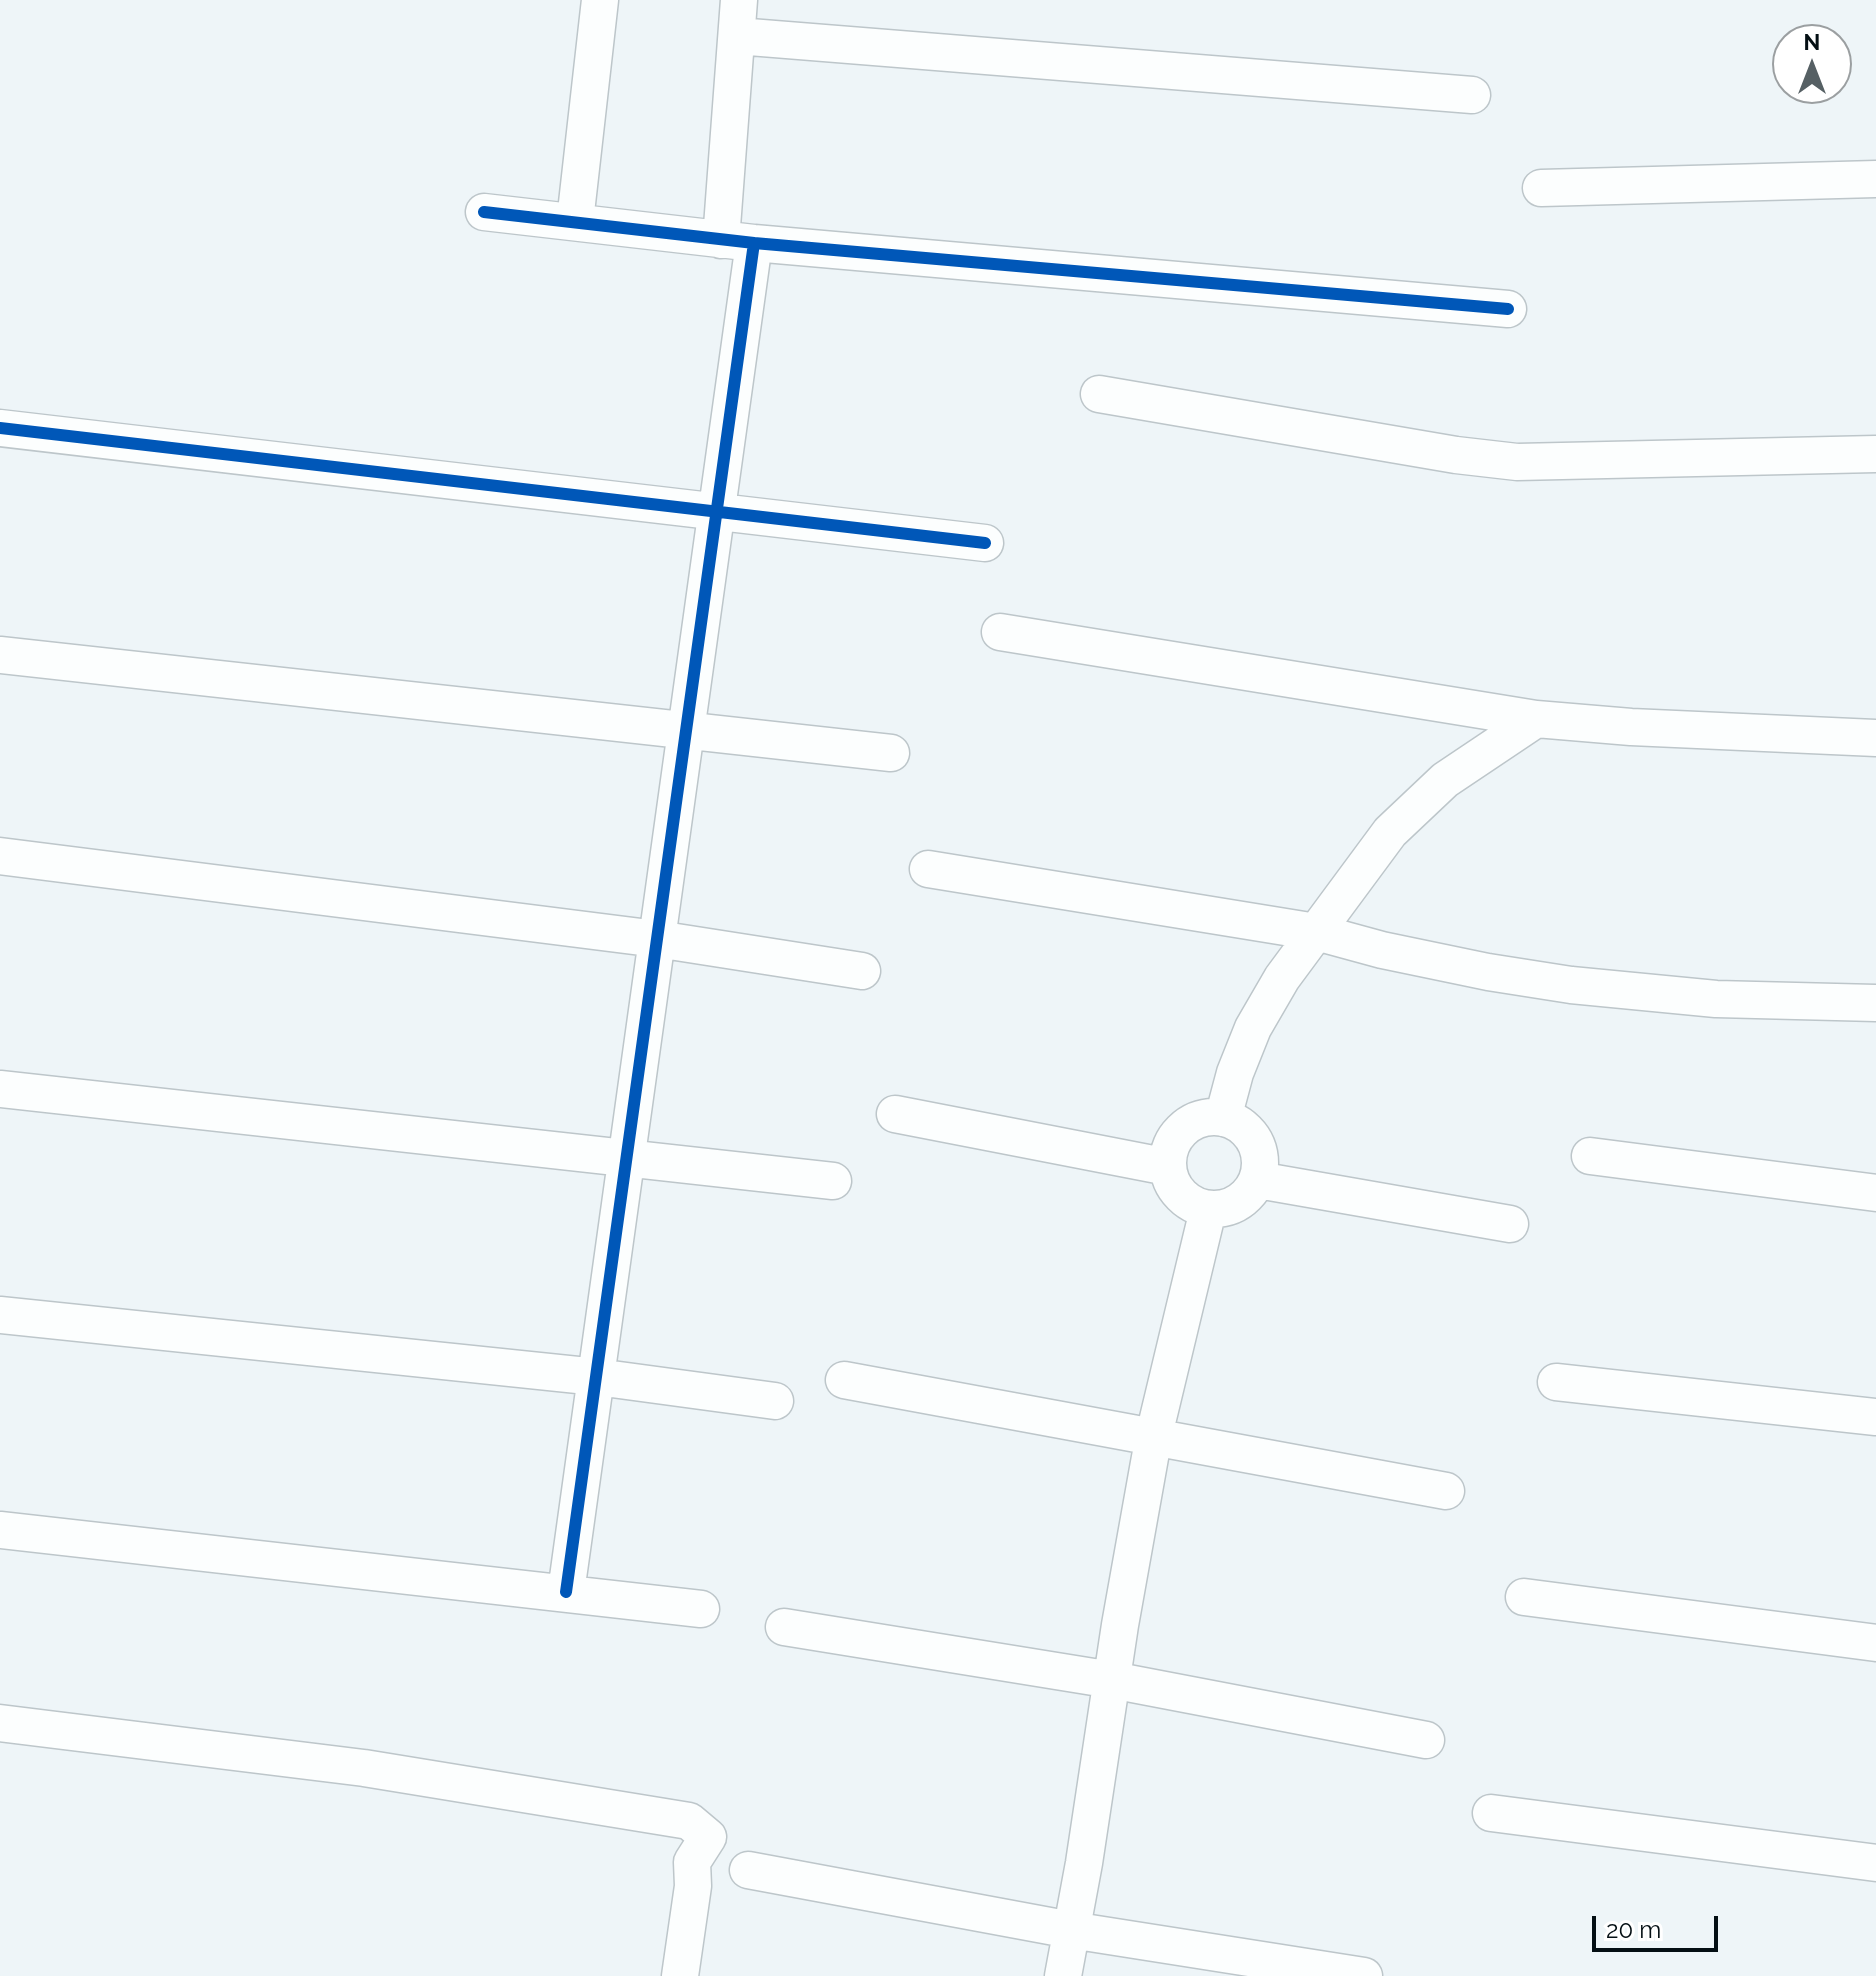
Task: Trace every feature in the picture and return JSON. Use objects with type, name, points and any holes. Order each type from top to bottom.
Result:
[{"type":"street","points":[[575,221],[600,0]]},
{"type":"street","points":[[566,1592],[717,513],[738,242],[739,0]]},
{"type":"street","points":[[737,36],[1472,95]]},
{"type":"street","points":[[1541,188],[1876,179]]},
{"type":"street","points":[[484,212],[738,242],[1508,309]]},
{"type":"street","points":[[1099,394],[1456,455],[1517,462],[1876,454]]},
{"type":"street","points":[[0,428],[985,543]]},
{"type":"street","points":[[1000,632],[1536,719],[1631,727],[1876,738]]},
{"type":"street","points":[[0,655],[891,753]]},
{"type":"street","points":[[1223,1118],[1235,1073],[1253,1028],[1282,978],[1390,832],[1445,780],[1536,719]]},
{"type":"street","points":[[0,856],[657,939],[862,971]]},
{"type":"street","points":[[928,869],[1316,932],[1382,950],[1488,972],[1587,987],[1716,999],[1876,1003]]},
{"type":"street","points":[[0,1089],[833,1181]]},
{"type":"street","points":[[895,1114],[1168,1167]]},
{"type":"street","points":[[1223,1118],[1241,1125],[1255,1141],[1260,1160],[1258,1180],[1247,1197],[1229,1207],[1208,1210],[1193,1205],[1179,1194],[1170,1179],[1168,1167],[1170,1149],[1177,1135],[1202,1119],[1223,1118]]},
{"type":"street","points":[[1590,1156],[1876,1193]]},
{"type":"street","points":[[1258,1180],[1510,1224]]},
{"type":"street","points":[[1063,1976],[1154,1435],[1208,1210]]},
{"type":"street","points":[[0,1315],[597,1377],[775,1401]]},
{"type":"street","points":[[844,1380],[1446,1491]]},
{"type":"street","points":[[1556,1382],[1876,1417]]},
{"type":"street","points":[[0,1530],[701,1609]]},
{"type":"street","points":[[1524,1597],[1876,1643]]},
{"type":"street","points":[[784,1627],[1112,1680],[1426,1740]]},
{"type":"street","points":[[0,1723],[364,1768],[689,1821],[708,1837],[692,1862],[693,1886],[680,1976]]},
{"type":"street","points":[[1491,1813],[1876,1863]]},
{"type":"street","points":[[748,1870],[1071,1930],[1364,1976]]},
{"type":"cycle path","points":[[484,212],[754,243],[1508,309]]},
{"type":"cycle path","points":[[566,1592],[754,243]]},
{"type":"cycle path","points":[[0,428],[985,543]]}]
